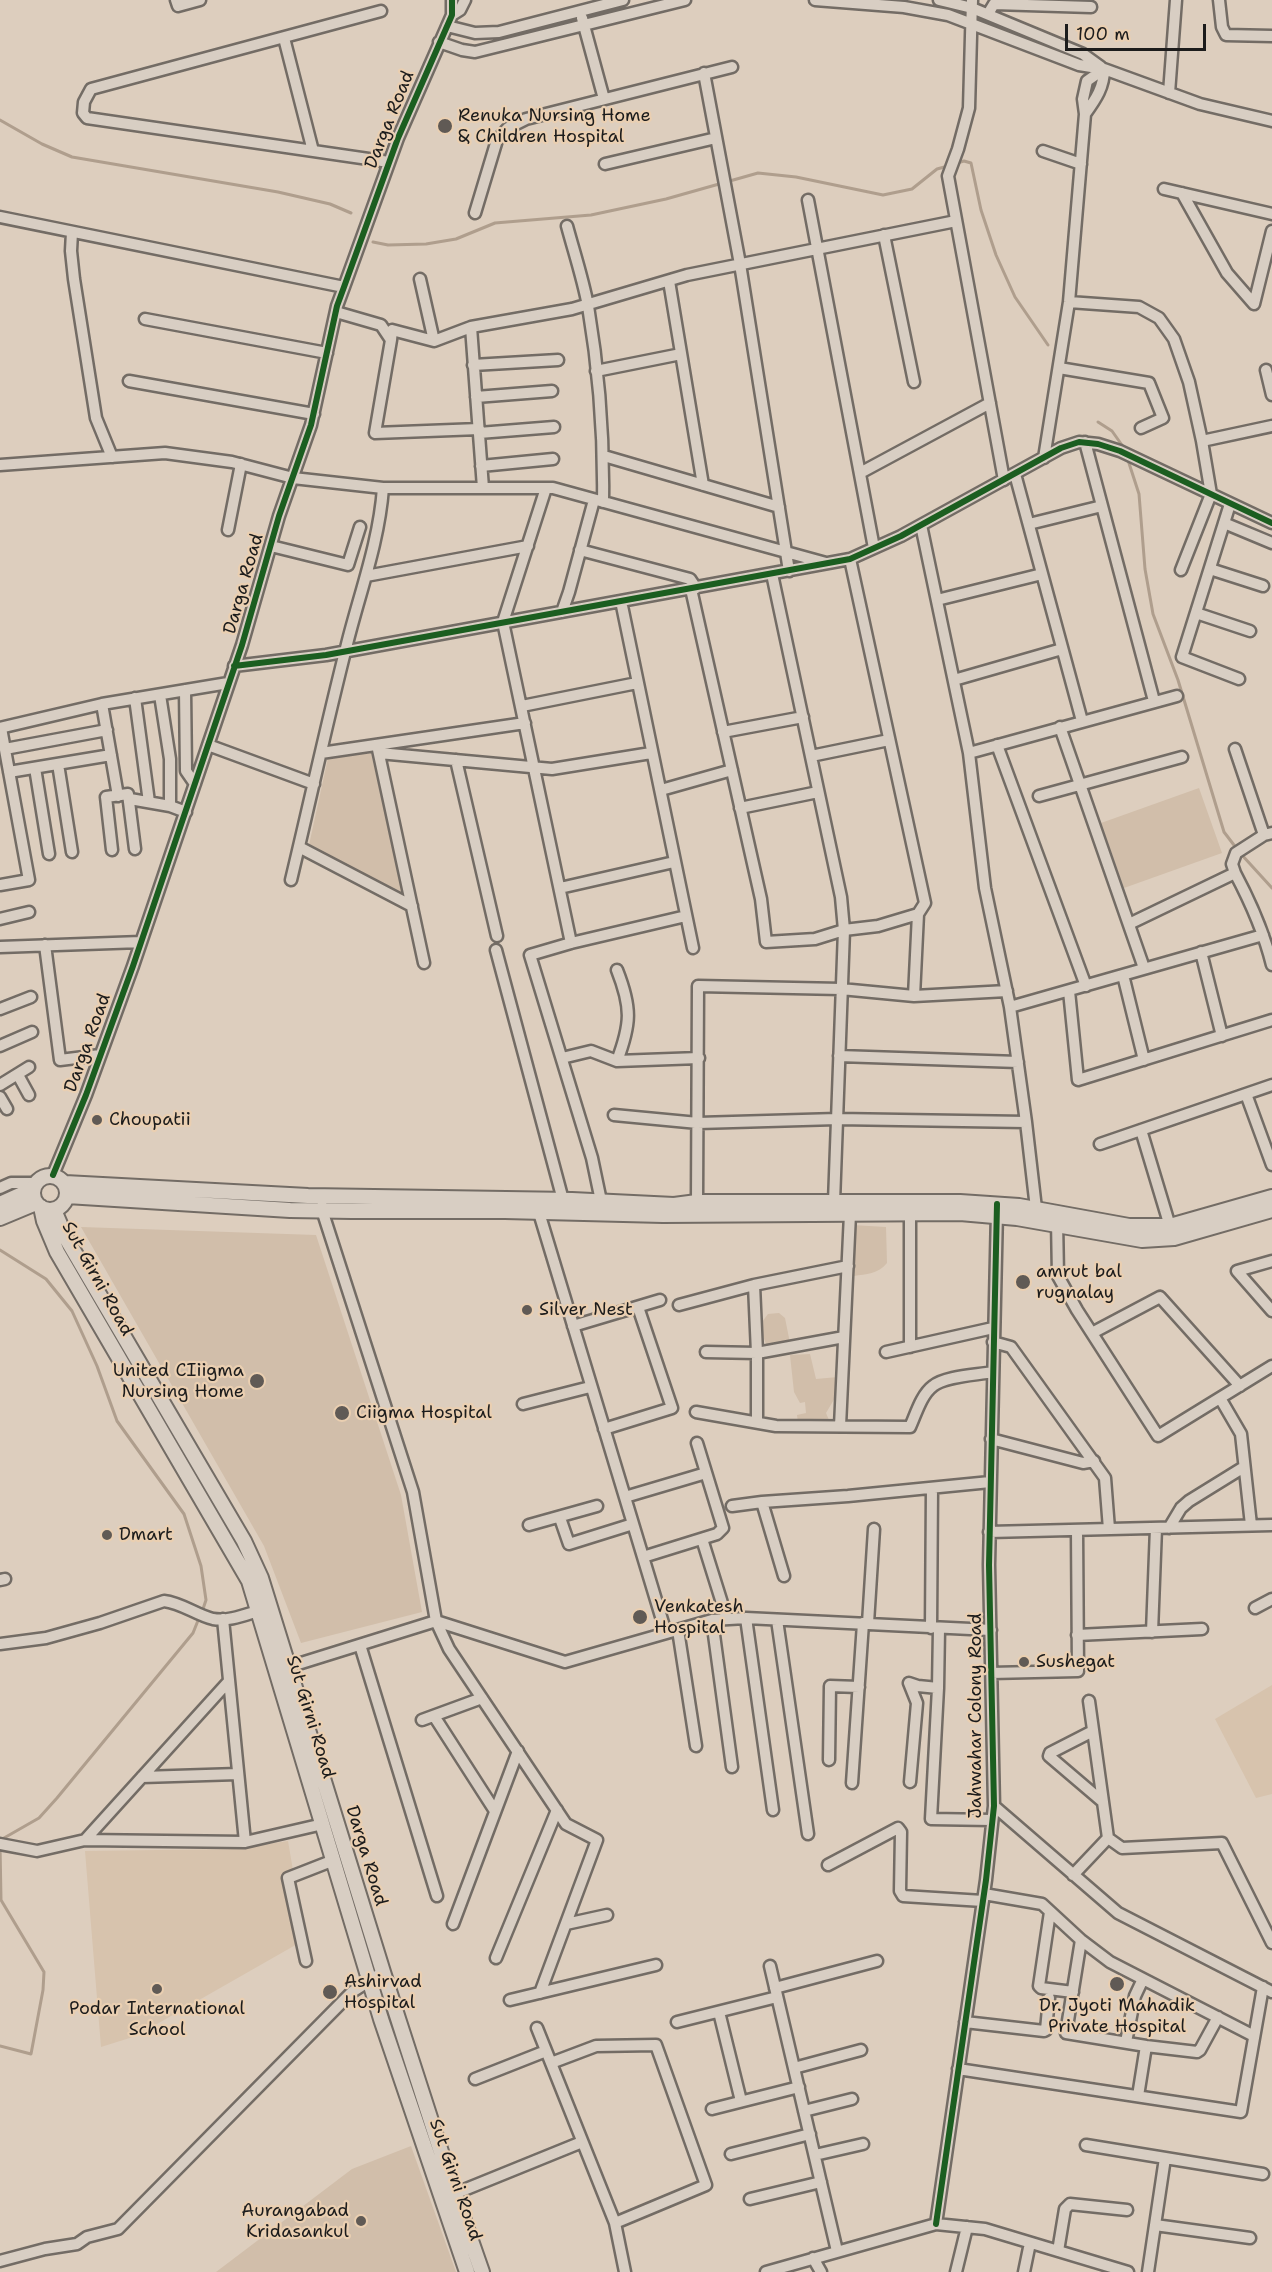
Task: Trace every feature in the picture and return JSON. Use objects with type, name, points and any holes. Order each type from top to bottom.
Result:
[{"type":"main road","points":[[40,1199],[46,1175],[62,1185],[322,1203],[536,1205],[663,1215],[910,1214],[997,1210]]},
{"type":"main road","points":[[0,1204],[14,1198],[65,1202],[62,1185]]},
{"type":"main road","points":[[1172,1232],[1272,1197]]},
{"type":"main road","points":[[0,1218],[40,1199]]},
{"type":"main road","name":"Darga Road","points":[[40,1199],[66,1238],[244,1541],[261,1578],[264,1609],[282,1669],[383,1972],[448,2196],[482,2272]]},
{"type":"main road","points":[[536,1205],[563,1200],[674,1205],[697,1202],[960,1202],[1057,1219],[1142,1240],[1272,1210]]},
{"type":"main road","name":"Sut Girni Road","points":[[282,1669],[323,1824],[370,1981],[448,2196],[467,2272]]},
{"type":"street","points":[[176,0],[178,6],[200,0]]},
{"type":"street","name":"Darga Road","points":[[449,21],[452,0]]},
{"type":"street","points":[[449,21],[475,33],[499,32],[623,0]]},
{"type":"street","points":[[635,0],[635,12]]},
{"type":"street","points":[[439,42],[475,52],[685,0]]},
{"type":"street","points":[[815,0],[904,7],[948,15],[1079,65],[1104,69],[1200,104],[1272,121]]},
{"type":"street","points":[[939,0],[972,4],[988,15],[1083,54],[1104,69]]},
{"type":"street","points":[[1169,93],[1176,0]]},
{"type":"street","points":[[1219,0],[1222,27],[1227,35],[1272,36]]},
{"type":"street","name":"Darga Road","points":[[62,1185],[100,1055],[242,645],[314,414],[336,312],[352,262],[389,162],[439,42],[462,2]]},
{"type":"street","points":[[972,4],[969,108],[948,176],[1004,480]]},
{"type":"street","points":[[988,15],[994,4],[1090,8]]},
{"type":"street","points":[[381,11],[91,89],[84,102],[83,113],[87,118],[389,162]]},
{"type":"street","points":[[580,11],[604,99]]},
{"type":"street","points":[[284,38],[313,151]]},
{"type":"street","points":[[475,213],[497,140],[508,128],[526,119],[732,67]]},
{"type":"street","points":[[1085,114],[1104,83],[1104,69]]},
{"type":"street","points":[[1044,458],[1070,302],[1085,114],[1083,99],[1087,81],[1104,69]]},
{"type":"street","points":[[704,74],[740,264],[789,571]]},
{"type":"street","points":[[605,164],[716,138]]},
{"type":"street","points":[[1043,151],[1081,164]]},
{"type":"street","points":[[1164,189],[1272,214]]},
{"type":"street","points":[[1182,193],[1227,273],[1254,304],[1272,231]]},
{"type":"street","points":[[808,200],[874,548]]},
{"type":"street","points":[[0,217],[344,287]]},
{"type":"street","points":[[554,427],[375,433],[392,330],[434,341],[471,327],[588,304],[740,264],[956,221]]},
{"type":"street","points":[[562,612],[580,550],[599,501],[604,456],[588,304],[567,226]]},
{"type":"street","points":[[72,232],[71,251],[74,279],[96,418],[112,457]]},
{"type":"street","points":[[884,235],[914,382]]},
{"type":"street","points":[[420,279],[434,341]]},
{"type":"street","points":[[669,281],[703,485]]},
{"type":"street","points":[[1070,302],[1139,307],[1158,318],[1174,339],[1189,382],[1203,441],[1211,494],[1181,570]]},
{"type":"street","points":[[336,312],[381,325],[391,340]]},
{"type":"street","points":[[145,319],[327,353]]},
{"type":"street","points":[[471,327],[483,488]]},
{"type":"street","points":[[596,371],[681,354]]},
{"type":"street","points":[[474,364],[558,360]]},
{"type":"street","points":[[1059,368],[1149,382],[1163,418],[1141,428]]},
{"type":"street","points":[[1266,370],[1272,395]]},
{"type":"street","points":[[129,381],[314,414]]},
{"type":"street","points":[[476,397],[552,391]]},
{"type":"street","points":[[860,473],[990,403]]},
{"type":"street","points":[[1203,441],[1272,426]]},
{"type":"street","points":[[234,666],[345,651],[850,559],[921,525],[1061,448],[1079,442],[1098,444],[1120,451],[1272,523]]},
{"type":"street","points":[[1085,442],[1154,701]]},
{"type":"street","points":[[0,465],[165,453],[241,464],[293,478],[383,488],[546,488],[828,563]]},
{"type":"street","points":[[604,456],[779,507]]},
{"type":"street","points":[[481,466],[553,459]]},
{"type":"street","points":[[228,530],[241,464]]},
{"type":"street","points":[[1015,474],[1082,721]]},
{"type":"street","points":[[291,880],[345,651],[366,576],[381,512],[383,488]]},
{"type":"street","points":[[546,488],[503,622],[571,943]]},
{"type":"street","points":[[1230,504],[1182,657],[1239,679]]},
{"type":"street","points":[[1029,524],[1102,506]]},
{"type":"street","points":[[1224,523],[1272,543]]},
{"type":"street","points":[[921,525],[969,753],[986,888],[1010,1007],[1037,1215]]},
{"type":"street","points":[[271,546],[348,564],[360,527]]},
{"type":"street","points":[[366,576],[528,546]]},
{"type":"street","points":[[580,550],[690,579],[694,588],[723,732],[761,899],[766,942],[815,939],[844,930],[878,926],[918,914]]},
{"type":"street","points":[[850,559],[925,903],[918,914],[914,996]]},
{"type":"street","points":[[1210,569],[1263,586]]},
{"type":"street","points":[[772,574],[841,897],[844,930],[834,1202]]},
{"type":"street","points":[[937,600],[1042,574]]},
{"type":"street","points":[[621,601],[693,948]]},
{"type":"street","points":[[1196,613],[1250,631]]},
{"type":"street","points":[[954,681],[1062,649]]},
{"type":"street","points":[[0,885],[29,880],[0,728],[102,704],[228,683]]},
{"type":"street","points":[[522,706],[637,683]]},
{"type":"street","points":[[186,690],[186,771],[195,784]]},
{"type":"street","points":[[160,695],[170,759],[170,806]]},
{"type":"street","points":[[969,753],[1176,696]]},
{"type":"street","points":[[135,698],[149,802]]},
{"type":"street","points":[[102,704],[118,796]]},
{"type":"street","points":[[723,732],[803,717]]},
{"type":"street","points":[[321,753],[378,749],[525,723]]},
{"type":"street","points":[[1060,727],[1144,968]]},
{"type":"street","points":[[5,749],[107,730]]},
{"type":"street","points":[[811,756],[889,740]]},
{"type":"street","points":[[997,745],[1086,986]]},
{"type":"street","points":[[208,746],[314,784]]},
{"type":"street","points":[[378,749],[456,760],[552,769],[651,753]]},
{"type":"street","points":[[378,749],[424,963]]},
{"type":"street","points":[[1235,749],[1268,834],[1239,850],[1232,864],[1263,935],[1272,965]]},
{"type":"street","points":[[9,772],[111,755]]},
{"type":"street","points":[[1039,796],[1182,758]]},
{"type":"street","points":[[456,760],[497,936]]},
{"type":"street","points":[[58,764],[72,852]]},
{"type":"street","points":[[34,768],[49,854]]},
{"type":"street","points":[[661,790],[732,770]]},
{"type":"street","points":[[741,808],[818,792]]},
{"type":"street","points":[[112,850],[106,797],[128,794],[135,849]]},
{"type":"street","points":[[130,799],[170,806],[186,812]]},
{"type":"street","points":[[299,847],[412,906]]},
{"type":"street","points":[[560,888],[674,861]]},
{"type":"street","points":[[1129,924],[1235,873]]},
{"type":"street","points":[[0,919],[28,912]]},
{"type":"street","points":[[601,1201],[592,1158],[530,955],[686,916]]},
{"type":"street","points":[[1010,1007],[1263,935]]},
{"type":"street","points":[[0,947],[141,942]]},
{"type":"street","points":[[45,945],[60,1060],[100,1055]]},
{"type":"street","points":[[496,950],[563,1200]]},
{"type":"street","points":[[1201,952],[1222,1036]]},
{"type":"street","points":[[617,970],[624,987],[628,1016],[627,1034],[617,1061]]},
{"type":"street","points":[[1123,975],[1144,1060]]},
{"type":"street","points":[[697,1202],[698,986],[841,989],[914,996],[1007,991]]},
{"type":"street","points":[[1069,991],[1078,1080],[1272,1020]]},
{"type":"street","points":[[0,1009],[31,997]]},
{"type":"street","points":[[0,1046],[32,1032]]},
{"type":"street","points":[[562,1058],[591,1051],[617,1061],[699,1058]]},
{"type":"street","points":[[839,1056],[1018,1062]]},
{"type":"street","points":[[0,1085],[29,1067]]},
{"type":"street","points":[[18,1075],[29,1095]]},
{"type":"street","points":[[1100,1144],[1272,1085]]},
{"type":"street","points":[[1246,1094],[1272,1165]]},
{"type":"street","points":[[0,1097],[7,1109]]},
{"type":"street","points":[[615,1115],[698,1123],[837,1119],[1026,1122]]},
{"type":"street","points":[[1142,1130],[1172,1232]]},
{"type":"street","points":[[0,1188],[11,1183],[40,1199]]},
{"type":"street","points":[[322,1203],[413,1492],[436,1621],[449,1649],[566,1824],[597,1840],[540,1992]]},
{"type":"street","points":[[536,1205],[666,1633]]},
{"type":"street","name":"Jahwahar Colony Road","points":[[936,2224],[994,1806],[989,1532],[997,1210]]},
{"type":"street","points":[[840,1426],[850,1214]]},
{"type":"street","points":[[910,1214],[910,1347]]},
{"type":"street","points":[[1057,1219],[1058,1276],[1158,1436],[1272,1366]]},
{"type":"street","points":[[1272,1261],[1237,1270],[1272,1311]]},
{"type":"street","points":[[679,1305],[848,1266]]},
{"type":"street","points":[[754,1286],[757,1422]]},
{"type":"street","points":[[1092,1333],[1160,1297],[1240,1386]]},
{"type":"street","points":[[573,1326],[660,1300]]},
{"type":"street","points":[[604,1429],[672,1408],[638,1307]]},
{"type":"street","points":[[886,1352],[993,1328]]},
{"type":"street","points":[[706,1352],[757,1353],[844,1337]]},
{"type":"street","points":[[993,1342],[1011,1347],[1106,1478],[1109,1529]]},
{"type":"street","points":[[696,1413],[776,1426],[910,1427],[924,1396],[933,1385],[948,1379],[992,1372]]},
{"type":"street","points":[[523,1404],[590,1386]]},
{"type":"street","points":[[1220,1398],[1241,1434],[1251,1525]]},
{"type":"street","points":[[991,1439],[1083,1463],[1094,1461]]},
{"type":"street","points":[[643,1557],[717,1534],[723,1528],[697,1443]]},
{"type":"street","points":[[1169,1528],[1181,1508],[1189,1500],[1244,1467]]},
{"type":"street","points":[[625,1497],[706,1473]]},
{"type":"street","points":[[732,1506],[990,1482]]},
{"type":"street","points":[[932,1488],[938,1688],[931,1819],[992,1820]]},
{"type":"street","points":[[762,1502],[784,1576]]},
{"type":"street","points":[[529,1525],[597,1506]]},
{"type":"street","points":[[560,1518],[569,1544],[633,1524]]},
{"type":"street","points":[[989,1532],[1272,1525]]},
{"type":"street","points":[[1152,1632],[1156,1528]]},
{"type":"street","points":[[852,1783],[874,1529]]},
{"type":"street","points":[[991,1673],[1078,1671],[1077,1530]]},
{"type":"street","points":[[702,1539],[727,1619]]},
{"type":"street","points":[[1255,1608],[1272,1599]]},
{"type":"street","points":[[0,1644],[46,1638],[100,1623],[164,1601],[175,1602],[218,1619],[264,1609]]},
{"type":"street","points":[[282,1669],[436,1621],[565,1662],[712,1620],[746,1618],[991,1630]]},
{"type":"street","points":[[746,1618],[773,1810]]},
{"type":"street","points":[[218,1619],[229,1681],[245,1842]]},
{"type":"street","points":[[712,1620],[732,1767]]},
{"type":"street","points":[[777,1620],[808,1834]]},
{"type":"street","points":[[1077,1635],[1202,1629]]},
{"type":"street","points":[[678,1630],[696,1746]]},
{"type":"street","points":[[360,1645],[437,1896]]},
{"type":"street","points":[[85,1840],[229,1681]]},
{"type":"street","points":[[910,1782],[917,1703],[909,1683],[938,1688]]},
{"type":"street","points":[[829,1760],[830,1686],[859,1687]]},
{"type":"street","points":[[422,1720],[482,1698]]},
{"type":"street","points":[[1089,1701],[1108,1838],[1122,1848],[1222,1843],[1272,1942]]},
{"type":"street","points":[[434,1716],[495,1811]]},
{"type":"street","points":[[1093,1731],[1048,1756],[1103,1802]]},
{"type":"street","points":[[453,1924],[518,1751]]},
{"type":"street","points":[[142,1777],[238,1774]]},
{"type":"street","points":[[958,2069],[1241,2112],[1254,2036],[1267,1990],[1118,1913],[994,1806]]},
{"type":"street","points":[[496,1958],[557,1810]]},
{"type":"street","points":[[0,1844],[37,1851],[85,1840],[245,1842],[323,1824]]},
{"type":"street","points":[[828,1865],[898,1828],[901,1832],[900,1894],[983,1898],[1042,1904],[1081,1940],[1110,1962],[1254,2036]]},
{"type":"street","points":[[1073,1875],[1108,1838]]},
{"type":"street","points":[[306,1961],[288,1878],[334,1860]]},
{"type":"street","points":[[1050,1912],[1039,1986],[1073,1992]]},
{"type":"street","points":[[566,1924],[607,1915]]},
{"type":"street","points":[[1081,1940],[1066,2033],[1197,2052],[1218,2017]]},
{"type":"street","points":[[677,2022],[719,2012],[877,1961]]},
{"type":"street","points":[[510,2000],[656,1965]]},
{"type":"street","points":[[770,1966],[837,2251]]},
{"type":"street","points":[[0,2261],[45,2249],[77,2244],[87,2237],[118,2229],[352,1992],[383,1972]]},
{"type":"street","points":[[1126,2042],[1134,2002],[1143,1979]]},
{"type":"street","points":[[965,2022],[1044,2031],[1046,2030],[1049,1998]]},
{"type":"street","points":[[719,2012],[741,2101]]},
{"type":"street","points":[[537,2028],[615,2223],[626,2272]]},
{"type":"street","points":[[551,2063],[596,2046],[656,2044],[706,2186],[615,2223]]},
{"type":"street","points":[[1138,2096],[1146,2046]]},
{"type":"street","points":[[794,2068],[861,2050]]},
{"type":"street","points":[[475,2079],[546,2051]]},
{"type":"street","points":[[712,2109],[799,2087]]},
{"type":"street","points":[[804,2111],[852,2099]]},
{"type":"street","points":[[731,2154],[810,2134]]},
{"type":"street","points":[[448,2196],[582,2142]]},
{"type":"street","points":[[814,2155],[863,2144]]},
{"type":"street","points":[[1086,2145],[1263,2174]]},
{"type":"street","points":[[1148,2272],[1165,2158]]},
{"type":"street","points":[[750,2199],[821,2182]]},
{"type":"street","points":[[1058,2251],[1065,2209],[1070,2204],[1127,2210]]},
{"type":"street","points":[[766,2272],[936,2224],[985,2229],[1058,2251],[1106,2269],[1128,2272]]},
{"type":"street","points":[[1155,2224],[1250,2238]]},
{"type":"street","points":[[956,2272],[967,2227]]},
{"type":"street","points":[[1024,2272],[1030,2242]]},
{"type":"street","points":[[813,2258],[821,2272]]},
{"type":"shaded area","points":[[371,753],[404,896],[309,845],[328,758]]},
{"type":"shaded area","points":[[1199,788],[1222,853],[1124,888],[1101,823]]},
{"type":"shaded area","points":[[852,1225],[886,1227],[887,1263],[880,1269],[854,1276]]},
{"type":"shaded area","points":[[81,1227],[316,1235],[401,1495],[422,1612],[301,1643],[264,1546]]},
{"type":"shaded area","points":[[779,1313],[785,1318],[790,1343],[768,1349],[759,1326],[768,1314]]},
{"type":"shaded area","points":[[810,1354],[816,1379],[838,1377],[839,1391],[826,1413],[829,1420],[810,1424],[798,1423],[797,1415],[806,1413],[805,1402],[800,1403],[794,1392],[790,1355]]},
{"type":"shaded area","points":[[1272,1685],[1272,1794],[1256,1798],[1215,1719]]},
{"type":"shaded area","name":"Podar International School","points":[[288,1841],[296,1888],[299,1943],[136,2036],[101,2047],[85,1851],[233,1849]]},
{"type":"shaded area","name":"Aurangabad Kridasankul","points":[[411,2146],[456,2272],[216,2272],[352,2169]]},
{"type":"waterway","points":[[0,120],[42,144],[72,157],[278,192],[330,204],[351,213]]},
{"type":"waterway","points":[[957,163],[964,161],[971,163],[981,210],[996,255],[1015,297],[1048,345]]},
{"type":"waterway","points":[[373,242],[388,245],[426,244],[456,239],[495,223],[591,215],[666,199],[758,173],[796,177],[883,195],[912,189],[937,169],[948,166]]},
{"type":"waterway","points":[[1098,422],[1112,431],[1124,448]]},
{"type":"waterway","points":[[1127,457],[1139,494],[1145,569],[1153,614],[1178,680],[1224,832],[1237,849]]},
{"type":"waterway","points":[[1241,854],[1272,888]]},
{"type":"waterway","points":[[0,1250],[46,1279],[72,1311],[97,1366],[117,1421],[184,1514],[201,1566],[206,1600],[202,1612]]},
{"type":"waterway","points":[[0,2046],[31,2054],[43,1990],[44,1972],[1,1900],[0,1845],[4,1838],[39,1818],[57,1798],[193,1633],[199,1618]]},
{"type":"cycle path","points":[[53,1175],[86,1095],[133,966],[242,645],[279,516],[311,425],[337,306],[398,138],[452,15],[452,0]]},
{"type":"cycle path","points":[[234,666],[326,655],[850,559],[901,536],[1061,448],[1079,442],[1098,444],[1120,451],[1272,523]]},
{"type":"cycle path","points":[[936,2224],[986,1880],[994,1806],[989,1565],[997,1204]]},
{"type":"place","name":"Renuka Nursing Home & Children Hospital","points":[[445,126]]},
{"type":"place","name":"Choupatii","points":[[97,1120]]},
{"type":"place","name":"amrut bal rugnalay","points":[[1023,1282]]},
{"type":"place","name":"Silver Nest","points":[[527,1310]]},
{"type":"place","name":"United CIiigma Nursing Home","points":[[257,1381]]},
{"type":"place","name":"Ciigma Hospital","points":[[342,1413]]},
{"type":"place","name":"Dmart","points":[[107,1535]]},
{"type":"place","name":"Venkatesh Hospital","points":[[640,1617]]},
{"type":"place","name":"Sushegat","points":[[1024,1662]]},
{"type":"place","name":"Dr. Jyoti Mahadik Private Hospital","points":[[1117,1984]]},
{"type":"place","name":"Podar International School","points":[[157,1989]]},
{"type":"place","name":"Ashirvad Hospital","points":[[330,1992]]},
{"type":"place","name":"Aurangabad Kridasankul","points":[[361,2221]]}]
